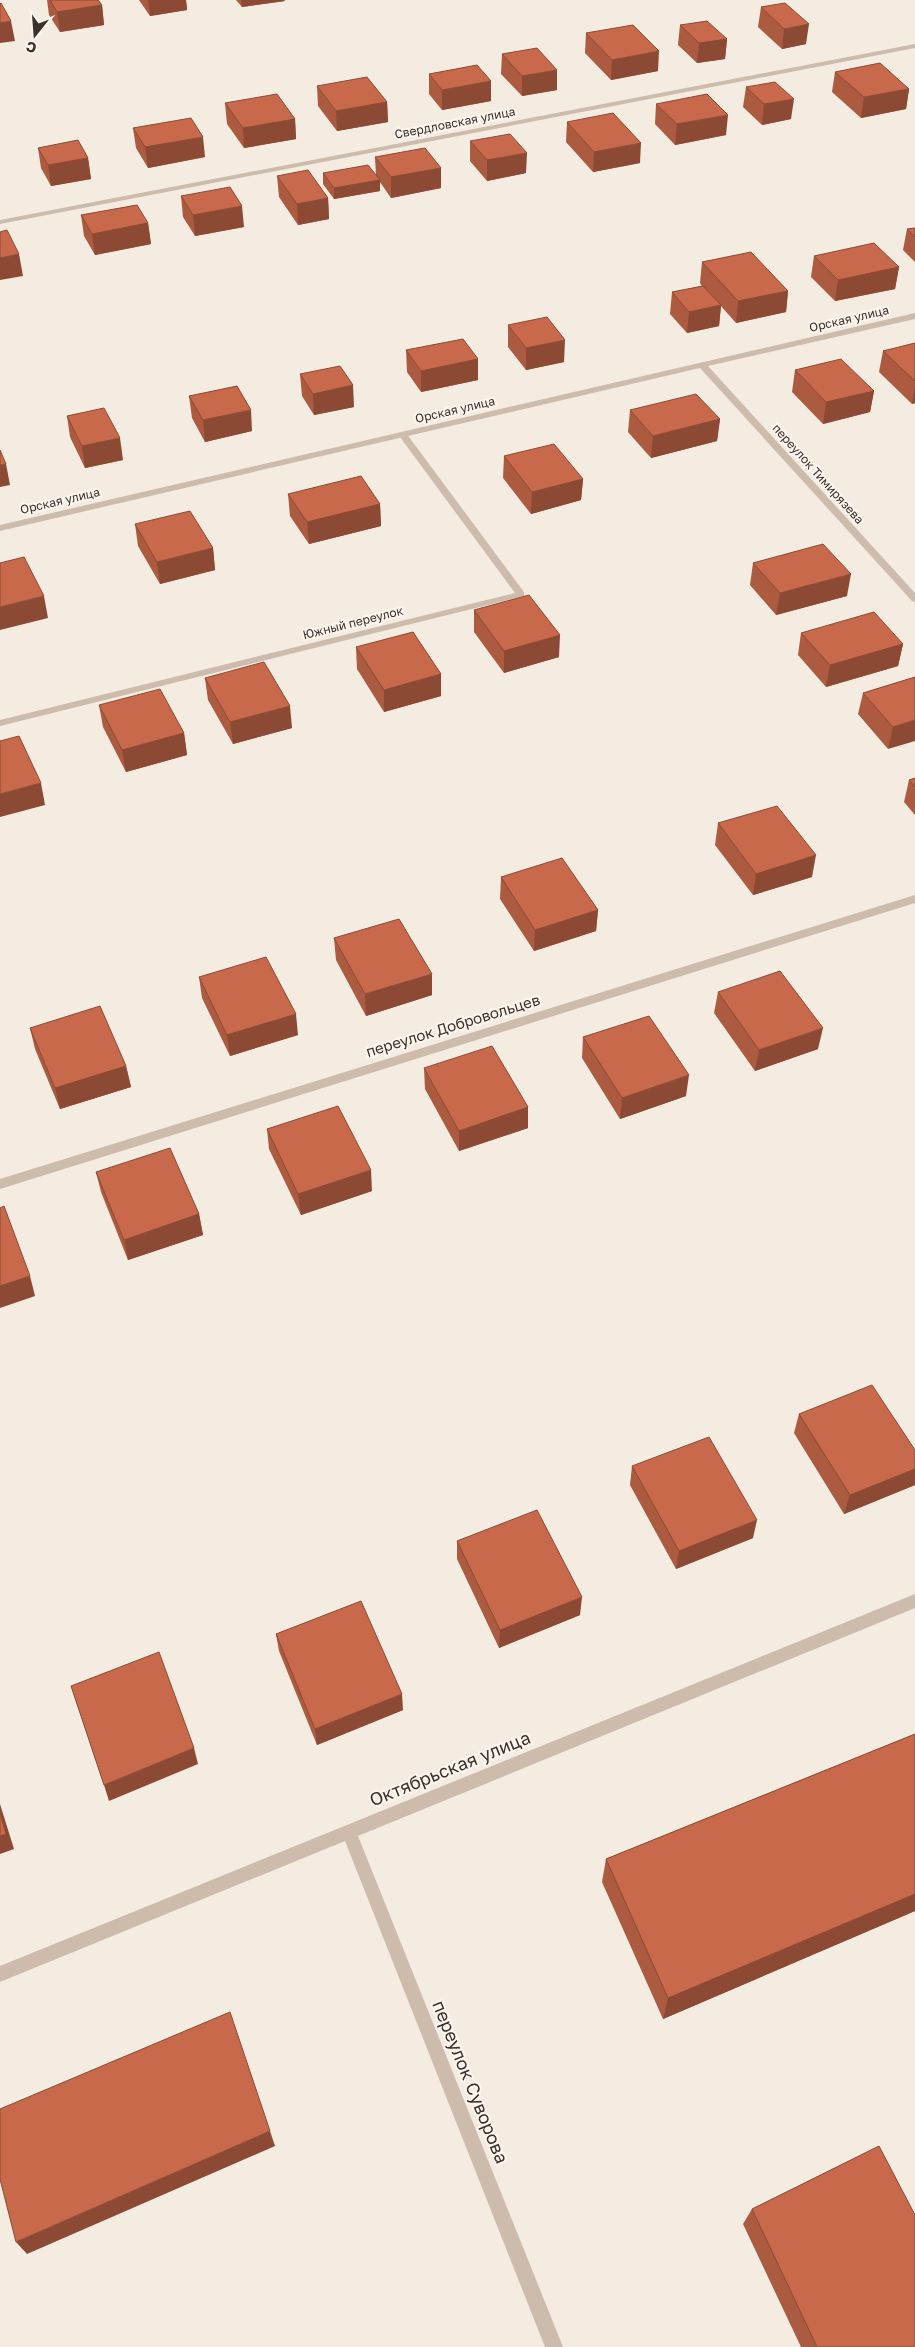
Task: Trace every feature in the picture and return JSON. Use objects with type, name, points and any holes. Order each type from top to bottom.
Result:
[{"type":"street","name":"Свердловская улица","points":[[0,222],[915,46]]},
{"type":"street","name":"Орская улица","points":[[0,528],[915,316]]},
{"type":"street","name":"переулок Тимирязева","points":[[702,366],[915,599]]},
{"type":"street","name":"Южный переулок","points":[[0,723],[521,594],[403,435]]},
{"type":"street","name":"переулок Добровольцев","points":[[0,1184],[915,899]]},
{"type":"street","name":"Октябрьская улица","points":[[0,1974],[915,1601]]},
{"type":"street","name":"переулок Суворова","points":[[349,1832],[554,2347]]},
{"type":"building","points":[[50,0],[98,0],[102,5],[57,12]]},
{"type":"building","points":[[1,3],[11,21],[0,23]]},
{"type":"building","points":[[785,3],[809,24],[784,29],[761,7]]},
{"type":"building","points":[[707,21],[727,39],[699,43],[680,25]]},
{"type":"building","points":[[633,25],[659,51],[612,60],[586,33]]},
{"type":"building","points":[[537,48],[557,70],[522,76],[502,54]]},
{"type":"building","points":[[880,63],[909,89],[864,97],[835,72]]},
{"type":"building","points":[[477,65],[491,81],[442,90],[429,74]]},
{"type":"building","points":[[367,77],[387,102],[336,111],[317,86]]},
{"type":"building","points":[[775,82],[794,99],[764,104],[746,87]]},
{"type":"building","points":[[277,94],[295,119],[243,128],[225,103]]},
{"type":"building","points":[[707,94],[728,115],[677,124],[656,104]]},
{"type":"building","points":[[613,113],[641,143],[594,152],[567,122]]},
{"type":"building","points":[[191,118],[203,137],[145,147],[133,128]]},
{"type":"building","points":[[510,134],[527,153],[487,160],[470,141]]},
{"type":"building","points":[[78,140],[88,158],[48,165],[38,148]]},
{"type":"building","points":[[425,148],[441,168],[391,177],[375,157]]},
{"type":"building","points":[[368,165],[380,180],[334,188],[323,173]]},
{"type":"building","points":[[308,170],[328,198],[297,204],[277,176]]},
{"type":"building","points":[[230,187],[242,206],[193,215],[181,196]]},
{"type":"building","points":[[137,205],[148,223],[92,234],[81,215]]},
{"type":"building","points":[[915,228],[915,237],[907,229]]},
{"type":"building","points":[[7,230],[19,254],[0,258],[0,232]]},
{"type":"building","points":[[874,243],[899,267],[838,280],[814,256]]},
{"type":"building","points":[[751,252],[788,291],[738,301],[702,262]]},
{"type":"building","points":[[703,286],[721,305],[689,312],[672,292]]},
{"type":"building","points":[[547,317],[565,340],[526,348],[508,325]]},
{"type":"building","points":[[463,339],[478,359],[421,371],[406,350]]},
{"type":"building","points":[[915,343],[915,381],[883,351]]},
{"type":"building","points":[[841,359],[874,391],[826,402],[795,370]]},
{"type":"building","points":[[340,366],[353,385],[313,394],[300,374]]},
{"type":"building","points":[[237,386],[251,410],[203,420],[189,396]]},
{"type":"building","points":[[696,394],[720,419],[653,436],[630,410]]},
{"type":"building","points":[[104,408],[120,438],[82,446],[67,416]]},
{"type":"building","points":[[554,444],[583,479],[532,492],[504,456]]},
{"type":"building","points":[[0,450],[6,464],[0,465]]},
{"type":"building","points":[[361,476],[380,504],[307,522],[288,494]]},
{"type":"building","points":[[190,511],[213,548],[157,562],[135,524]]},
{"type":"building","points":[[823,544],[851,574],[780,593],[753,563]]},
{"type":"building","points":[[24,557],[44,596],[0,607],[0,563]]},
{"type":"building","points":[[529,595],[560,635],[504,651],[474,610]]},
{"type":"building","points":[[874,612],[903,644],[830,665],[801,633]]},
{"type":"building","points":[[413,632],[441,674],[384,690],[356,647]]},
{"type":"building","points":[[264,662],[290,706],[230,722],[205,678]]},
{"type":"building","points":[[915,677],[915,720],[893,727],[863,693]]},
{"type":"building","points":[[160,689],[184,733],[122,750],[99,705]]},
{"type":"building","points":[[19,736],[41,783],[0,794],[0,741]]},
{"type":"building","points":[[915,778],[915,787],[909,780]]},
{"type":"building","points":[[777,806],[816,855],[756,874],[718,823]]},
{"type":"building","points":[[562,858],[598,910],[535,930],[501,877]]},
{"type":"building","points":[[399,919],[432,974],[365,994],[334,938]]},
{"type":"building","points":[[266,957],[296,1014],[227,1035],[199,977]]},
{"type":"building","points":[[780,971],[823,1028],[759,1050],[718,992]]},
{"type":"building","points":[[100,1006],[126,1066],[55,1088],[30,1028]]},
{"type":"building","points":[[649,1016],[689,1075],[622,1098],[583,1037]]},
{"type":"building","points":[[492,1046],[528,1107],[459,1131],[424,1068]]},
{"type":"building","points":[[338,1106],[371,1170],[298,1194],[267,1129]]},
{"type":"building","points":[[170,1148],[199,1214],[124,1240],[96,1172]]},
{"type":"building","points":[[4,1206],[30,1276],[0,1286],[0,1208]]},
{"type":"building","points":[[872,1385],[915,1450],[915,1469],[850,1495],[799,1414]]},
{"type":"building","points":[[709,1437],[757,1520],[679,1551],[632,1466]]},
{"type":"building","points":[[537,1510],[582,1597],[500,1630],[457,1541]]},
{"type":"building","points":[[361,1601],[402,1694],[315,1729],[276,1634]]},
{"type":"building","points":[[159,1652],[194,1748],[104,1785],[71,1686]]},
{"type":"building","points":[[915,1734],[915,1894],[668,1998],[606,1859]]},
{"type":"building","points":[[0,1813],[6,1834],[0,1836]]},
{"type":"building","points":[[230,2012],[270,2131],[16,2242],[0,2179],[0,2109]]},
{"type":"building","points":[[879,2146],[915,2215],[915,2347],[817,2347],[752,2209]]}]
